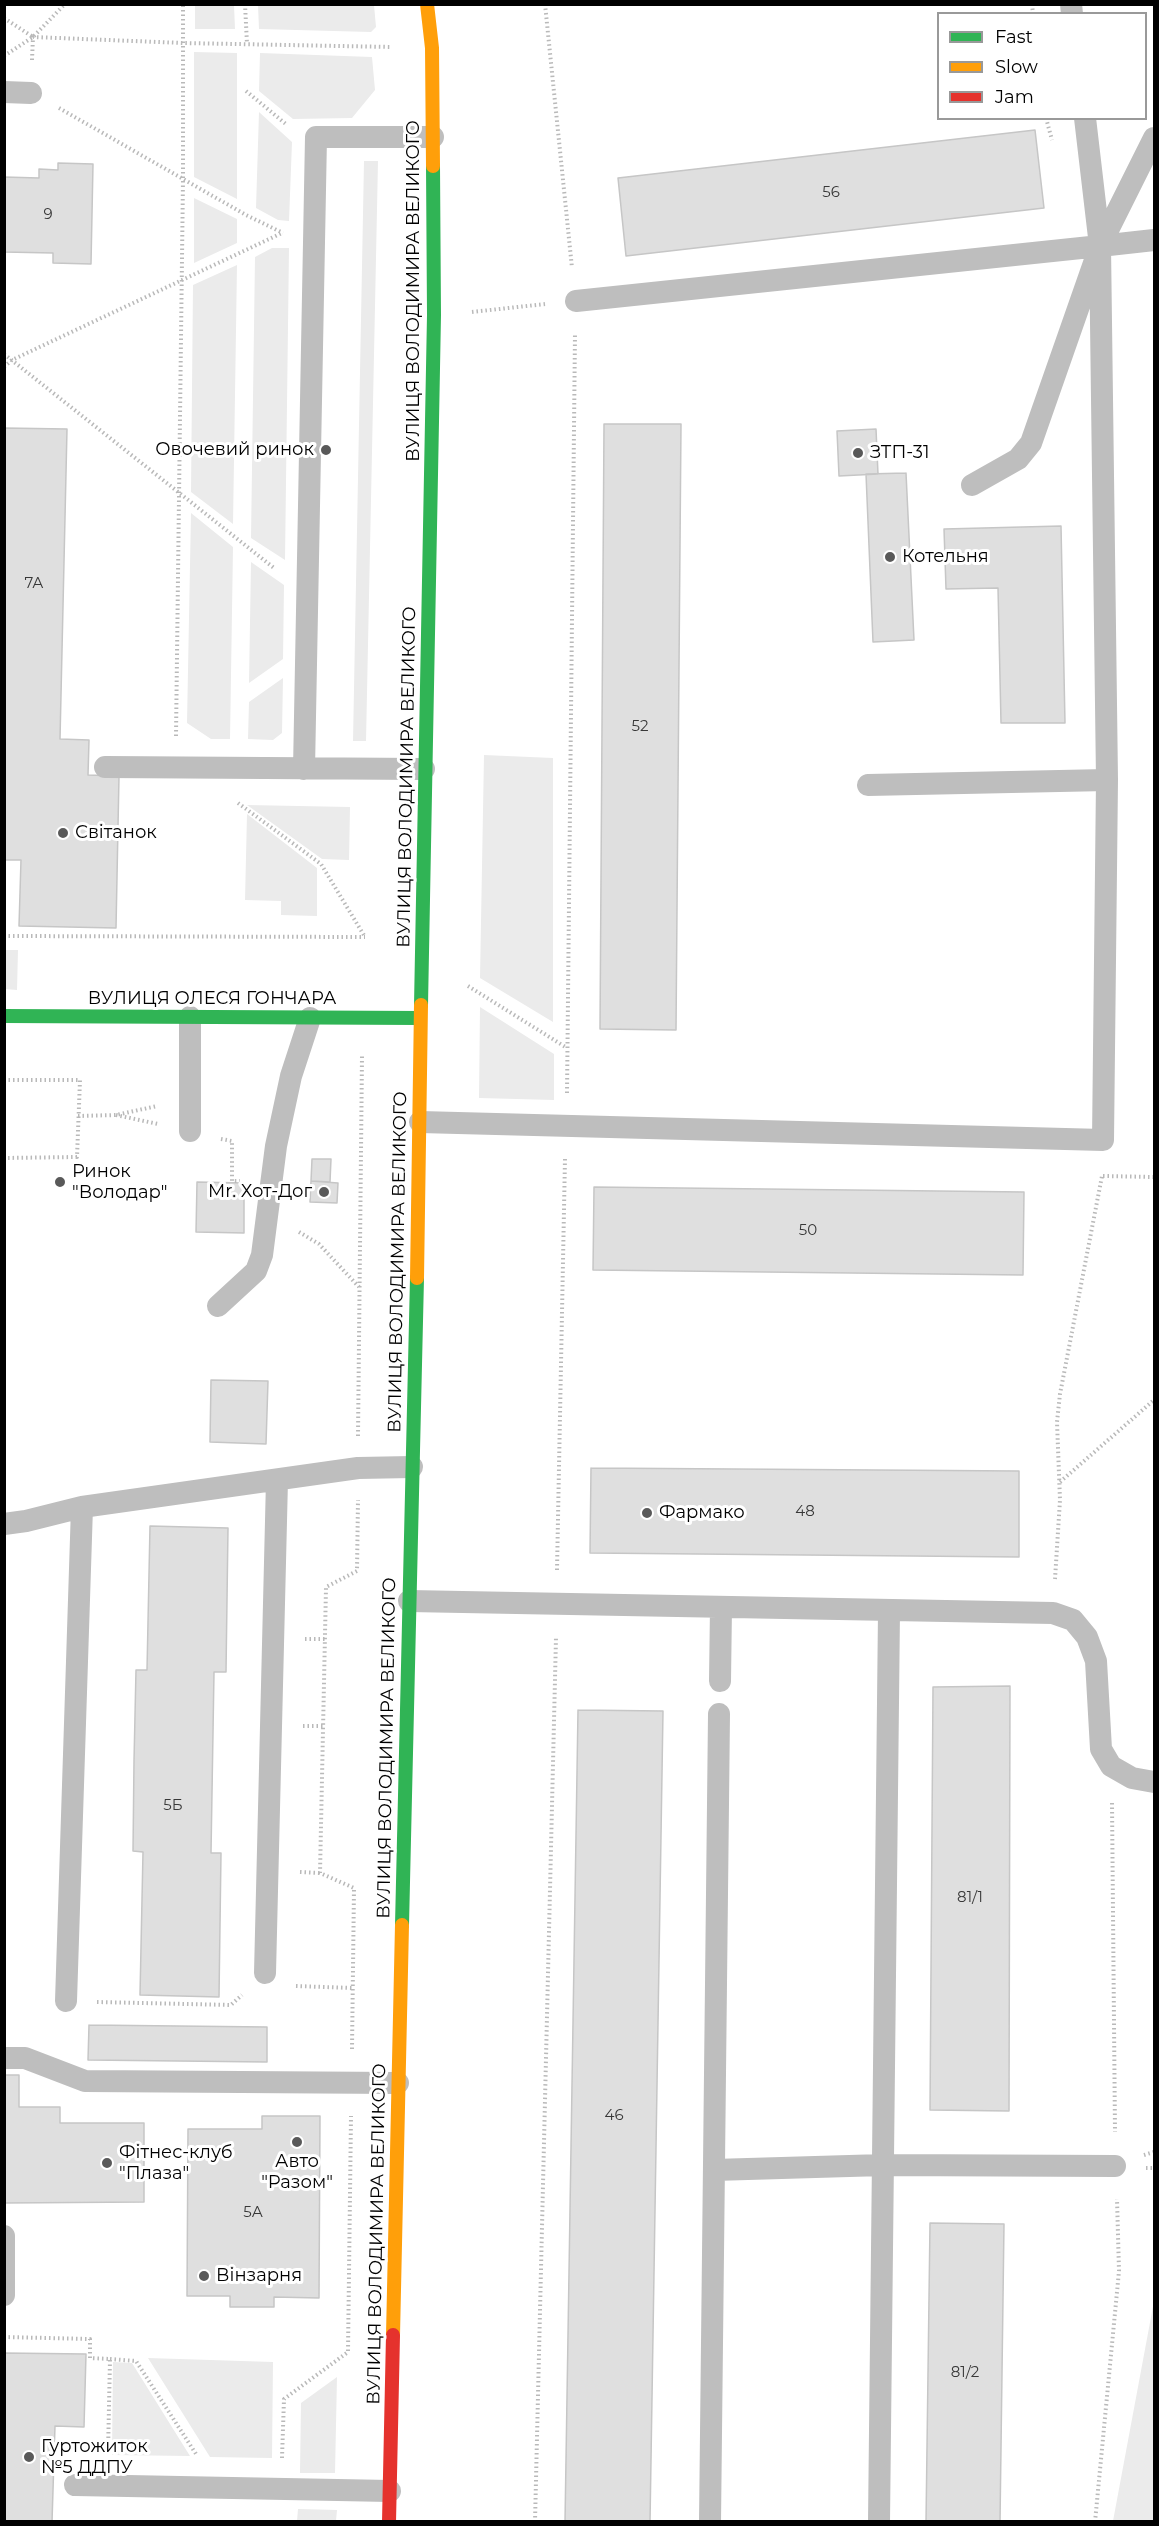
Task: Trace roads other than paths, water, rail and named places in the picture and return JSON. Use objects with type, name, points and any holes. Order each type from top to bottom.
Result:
[{"type":"street","name":"ВУЛИЦЯ ВОЛОДИМИРА ВЕЛИКОГО","points":[[389,2522],[420,1122],[424,770],[434,315],[432,48],[427,4]]},
{"type":"street","name":"ВУЛИЦЯ ОЛЕСЯ ГОНЧАРА","points":[[4,1016],[420,1018]]},
{"type":"lane","points":[[4,92],[31,93]]},
{"type":"lane","points":[[420,1122],[1103,1140],[1107,780],[1100,246],[1085,120]]},
{"type":"lane","points":[[304,769],[316,137],[433,137]]},
{"type":"lane","points":[[972,485],[1018,459],[1031,443],[1100,246],[1155,138]]},
{"type":"lane","points":[[576,301],[1155,240]]},
{"type":"lane","points":[[105,767],[424,770]]},
{"type":"lane","points":[[868,785],[1107,780]]},
{"type":"lane","points":[[190,1017],[190,1131]]},
{"type":"lane","points":[[218,1306],[256,1271],[262,1255],[276,1146],[291,1076],[310,1018]]},
{"type":"lane","points":[[4,1524],[82,1507],[358,1468],[412,1467]]},
{"type":"lane","points":[[265,1973],[277,1480]]},
{"type":"lane","points":[[66,2001],[82,1507]]},
{"type":"lane","points":[[409,1601],[1053,1613],[1073,1620],[1088,1637],[1096,1661],[1101,1749],[1111,1766],[1132,1778],[1155,1782]]},
{"type":"lane","points":[[720,1681],[721,1607]]},
{"type":"lane","points":[[879,2522],[889,1611]]},
{"type":"lane","points":[[710,2522],[719,1714]]},
{"type":"lane","points":[[4,2058],[25,2058],[85,2080],[398,2083]]},
{"type":"lane","points":[[714,2170],[883,2165],[1115,2166]]},
{"type":"lane","points":[[4,2236],[4,2295]]},
{"type":"lane","points":[[75,2485],[390,2491]]},
{"type":"place","name":"Овочевий ринок","points":[[326,450]]},
{"type":"place","name":"ЗТП-31","points":[[858,453]]},
{"type":"place","name":"Котельня","points":[[890,557]]},
{"type":"place","name":"Світанок","points":[[63,833]]},
{"type":"place","name":"Ринок \"Володар\"","points":[[60,1182]]},
{"type":"place","name":"Mr. Хот-Дог","points":[[324,1192]]},
{"type":"place","name":"Фармако","points":[[647,1513]]},
{"type":"place","name":"Авто \"Разом\"","points":[[297,2142]]},
{"type":"place","name":"Фітнес-клуб \"Плаза\"","points":[[107,2163]]},
{"type":"place","name":"Вінзарня","points":[[204,2276]]},
{"type":"place","name":"Гуртожиток №5 ДДПУ","points":[[29,2457]]}]
